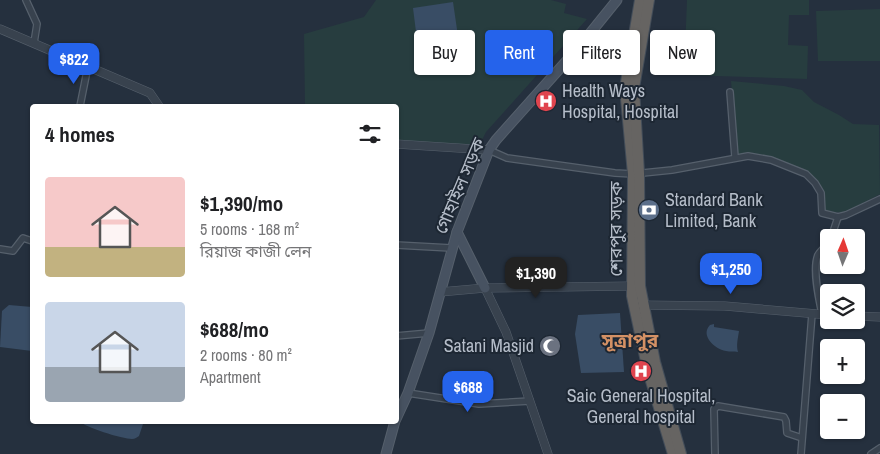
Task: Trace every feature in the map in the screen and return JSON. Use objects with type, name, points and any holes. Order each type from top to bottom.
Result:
[{"type":"highway","name":"শেরপুর সড়ক","points":[[640,0],[625,76],[636,173],[632,286],[639,305],[680,454]]},
{"type":"highway","name":"শেরপুর সড়ক","points":[[649,0],[634,88],[639,305],[648,371],[673,454]]},
{"type":"main road","name":"গোহাইল সড়ক","points":[[399,413],[429,333],[451,248],[489,150],[579,48],[617,0]]},
{"type":"main road","points":[[457,232],[486,288]]},
{"type":"main road","name":"গোহাইল সড়ক","points":[[386,454],[395,424]]},
{"type":"street","points":[[26,0],[37,24],[34,43]]},
{"type":"street","points":[[0,29],[150,93],[158,104]]},
{"type":"street","points":[[80,104],[88,66]]},
{"type":"street","points":[[730,92],[735,157]]},
{"type":"street","points":[[399,144],[489,150],[507,158],[615,173],[672,170],[748,156],[771,160],[806,174],[821,193],[822,213],[838,217],[846,216],[880,199]]},
{"type":"street","points":[[834,229],[838,217]]},
{"type":"street","points":[[0,249],[14,251],[23,238],[30,240]]},
{"type":"street","points":[[399,245],[451,248]]},
{"type":"street","points":[[820,253],[816,264],[818,298],[820,303]]},
{"type":"street","points":[[440,292],[486,288],[632,286]]},
{"type":"street","points":[[486,288],[506,332],[542,431],[548,454]]},
{"type":"street","points":[[639,305],[725,306],[820,314]]},
{"type":"street","points":[[801,454],[812,314]]},
{"type":"street","points":[[865,316],[880,317]]},
{"type":"street","points":[[399,336],[429,333]]},
{"type":"street","points":[[408,393],[479,404],[530,401]]},
{"type":"street","points":[[715,454],[714,409],[718,406],[784,418],[787,433],[802,438]]},
{"type":"street","points":[[871,454],[880,448]]},
{"type":"green space","points":[[376,0],[551,0],[566,4],[564,13],[587,19],[577,30],[563,30],[563,46],[553,57],[553,30],[485,30],[485,75],[537,75],[486,132],[478,148],[399,144],[399,104],[305,104],[304,34],[364,17]]},
{"type":"green space","points":[[687,0],[809,0],[809,15],[789,15],[788,45],[808,46],[807,79],[684,75],[715,75],[715,30],[686,30]]},
{"type":"green space","points":[[880,9],[880,61],[818,61],[816,11]]},
{"type":"green space","points":[[731,81],[784,86],[802,90],[814,102],[853,124],[879,125],[880,194],[844,213],[825,211],[823,189],[799,172],[766,160],[738,157]]},
{"type":"water","points":[[453,2],[457,30],[416,30],[413,8]]},
{"type":"water","points":[[9,305],[30,307],[30,351],[0,347],[2,311]]},
{"type":"water","points":[[620,313],[624,372],[581,373],[575,334],[578,315]]},
{"type":"water","points":[[714,324],[714,327],[739,331],[738,352],[721,350],[713,345],[708,337],[707,329],[710,325]]},
{"type":"water","points":[[85,424],[143,424],[139,436],[132,439]]},
{"type":"place","name":"Health Ways Hospital, Hospital","points":[[546,101]]},
{"type":"place","name":"Standard Bank Limited, Bank","points":[[649,210]]},
{"type":"place","name":"Satani Masjid","points":[[550,346]]},
{"type":"place","name":"Saic General Hospital, General hospital","points":[[641,371]]},
{"type":"district","name":"সূত্রাপুর","points":[[630,340]]}]
